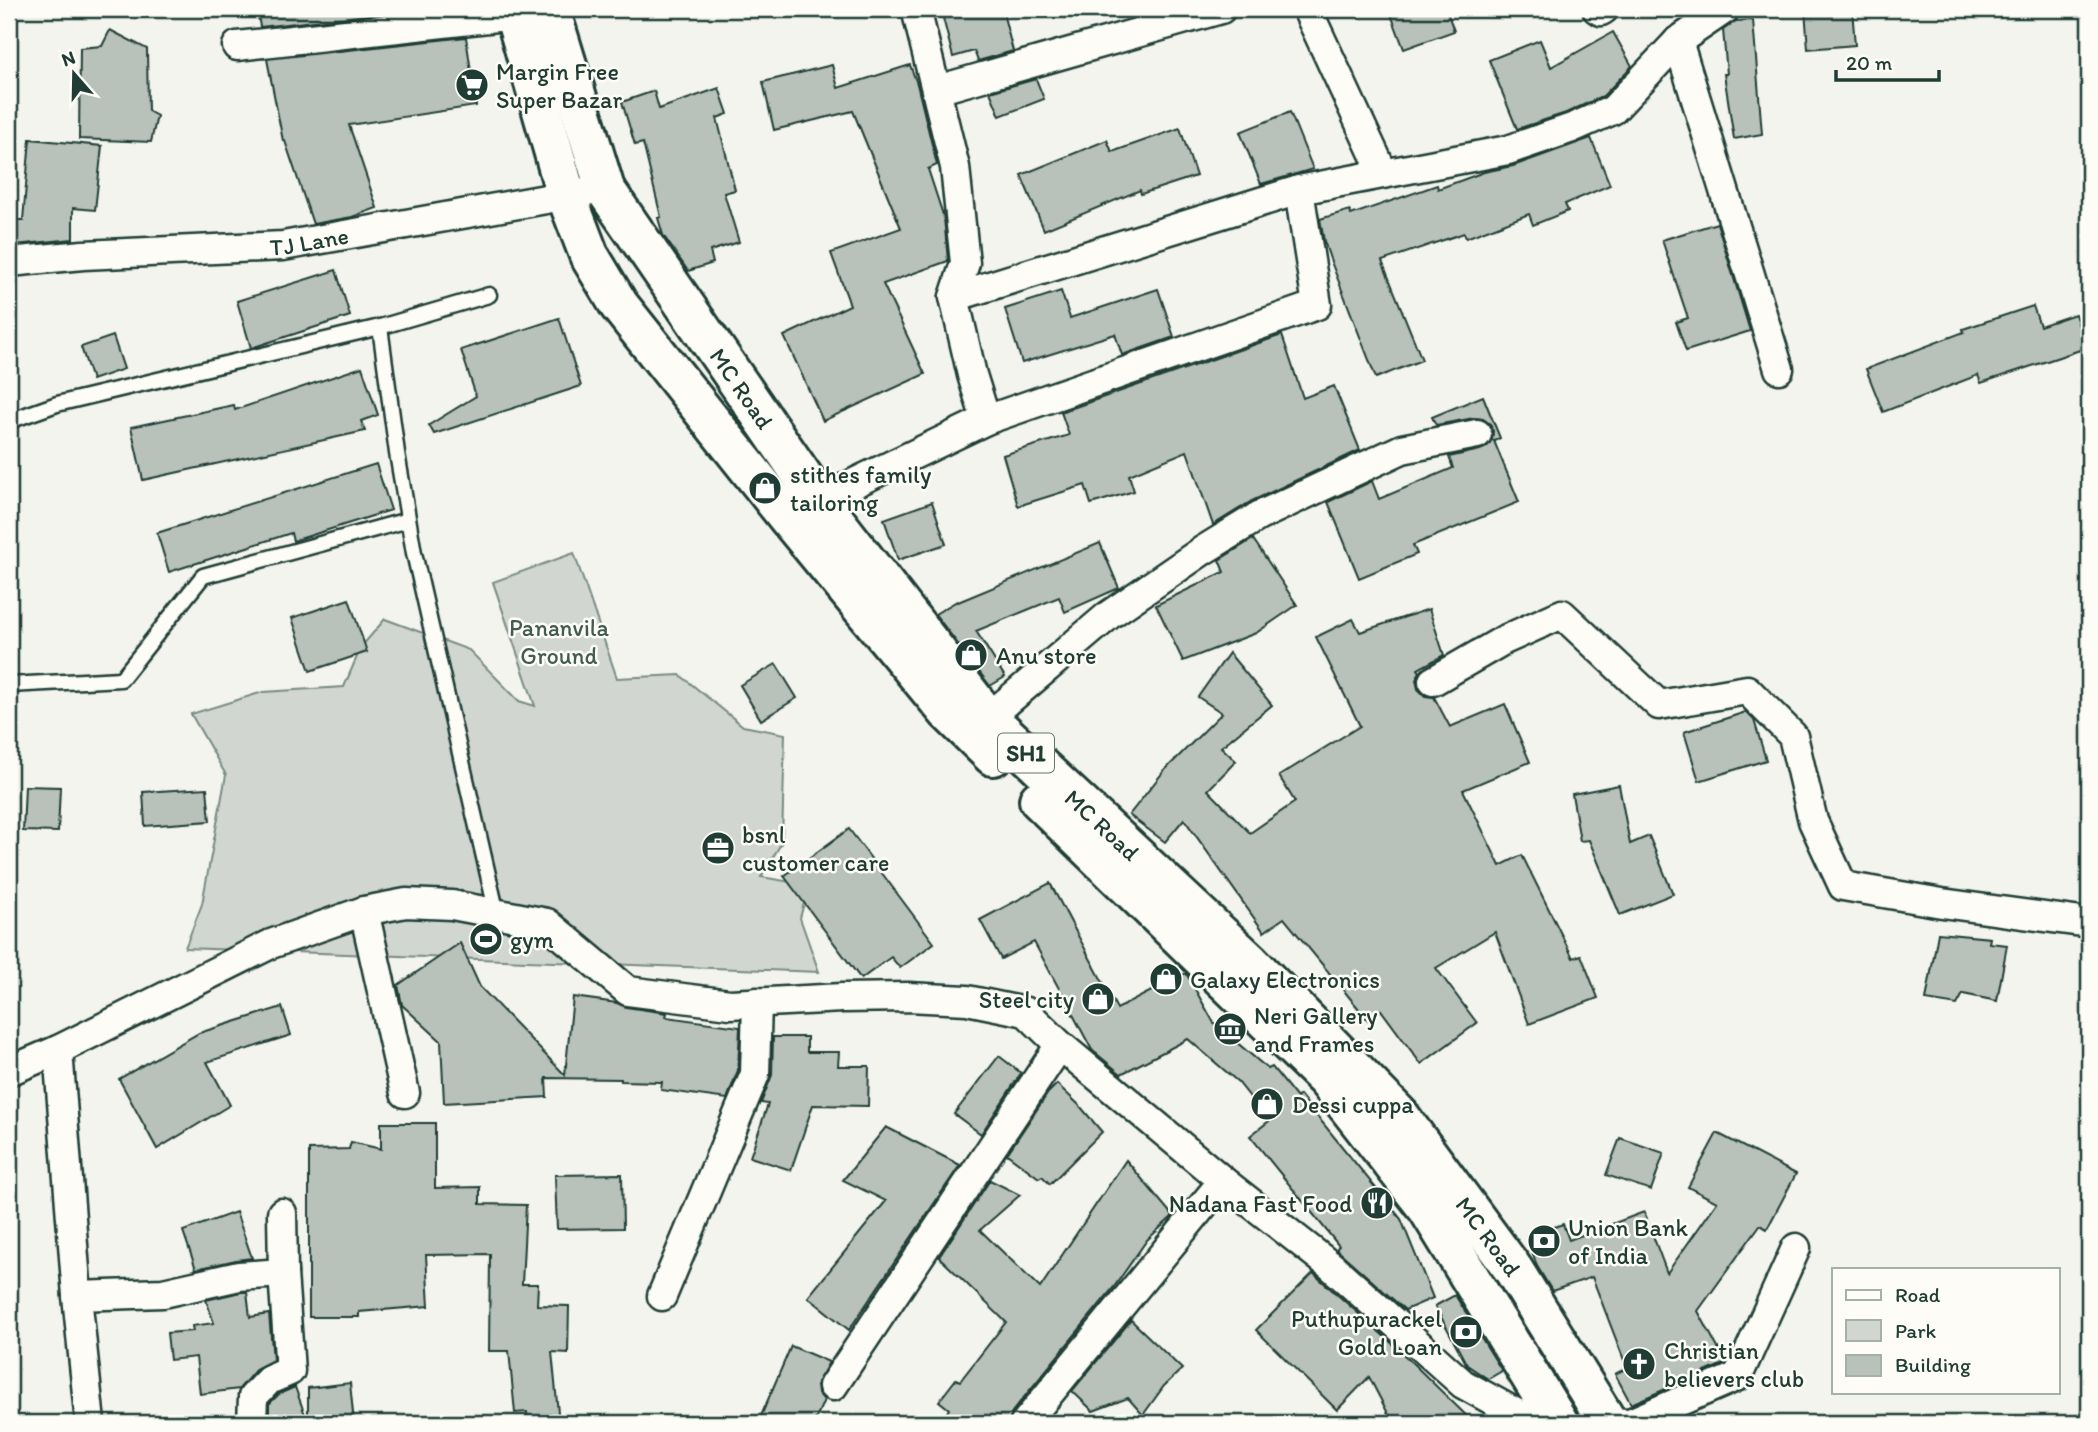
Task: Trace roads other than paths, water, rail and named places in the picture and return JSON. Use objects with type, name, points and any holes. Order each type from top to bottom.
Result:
[{"type":"main road","name":"MC Road","points":[[526,11],[605,189],[819,500],[988,718],[1250,962],[1400,1116],[1513,1269],[1607,1423]]},
{"type":"main road","name":"MC Road","points":[[526,11],[566,195],[589,255],[619,305],[797,529],[948,712],[1327,1080],[1428,1209],[1559,1423]]},
{"type":"street","points":[[916,9],[955,167],[965,263],[954,297],[986,420]]},
{"type":"street","points":[[937,90],[1221,9]]},
{"type":"street","points":[[1307,9],[1383,173]]},
{"type":"street","points":[[1597,9],[1604,9]]},
{"type":"street","points":[[954,297],[1299,190],[1508,150],[1572,128],[1613,110],[1678,41],[1725,9]]},
{"type":"street","points":[[237,46],[526,11]]},
{"type":"street","points":[[1678,41],[1779,369]]},
{"type":"street","name":"TJ Lane","points":[[9,262],[83,255],[283,246],[605,189]]},
{"type":"street","points":[[819,500],[986,420],[1317,305],[1299,190]]},
{"type":"street","points":[[988,718],[1109,615],[1202,551],[1259,516],[1402,449],[1477,434]]},
{"type":"street","points":[[1433,681],[1504,640],[1562,614],[1659,705],[1747,690],[1793,736],[1813,821],[1843,886],[2089,923]]},
{"type":"street","points":[[9,1071],[58,1050],[271,944],[364,911],[406,903],[452,905],[547,923],[628,991],[730,1004],[842,998],[967,1000],[1026,1012],[1060,1045],[1223,1181],[1331,1266],[1463,1384],[1534,1423]]},
{"type":"street","points":[[364,911],[405,1094]]},
{"type":"street","points":[[663,1296],[755,1073],[757,1002]]},
{"type":"street","points":[[832,1386],[1060,1045]]},
{"type":"street","points":[[58,1050],[90,1423]]},
{"type":"street","points":[[1026,1423],[1223,1181]]},
{"type":"street","points":[[252,1423],[253,1397],[269,1380],[290,1371],[282,1213]]},
{"type":"street","points":[[1607,1423],[1630,1423],[1738,1376],[1796,1248]]},
{"type":"street","points":[[78,1296],[163,1293],[239,1276],[283,1273]]},
{"type":"lane","points":[[9,421],[57,404],[380,327],[489,295]]},
{"type":"lane","points":[[380,327],[414,553],[497,914]]},
{"type":"lane","points":[[9,685],[121,679],[203,576],[408,520]]},
{"type":"place","name":"Margin Free Super Bazar","points":[[472,85]]},
{"type":"place","name":"stithes family tailoring","points":[[765,488]]},
{"type":"place","name":"Anu store","points":[[971,655]]},
{"type":"place","name":"bsnl customer care","points":[[718,848]]},
{"type":"place","name":"gym","points":[[486,939]]},
{"type":"place","name":"Galaxy Electronics","points":[[1166,979]]},
{"type":"place","name":"Steel city","points":[[1098,999]]},
{"type":"place","name":"Neri Gallery and Frames","points":[[1230,1029]]},
{"type":"place","name":"Dessi cuppa","points":[[1267,1104]]},
{"type":"place","name":"Nadana Fast Food","points":[[1377,1203]]},
{"type":"place","name":"Union Bank of India","points":[[1544,1241]]},
{"type":"place","name":"Puthupurackel Gold Loan","points":[[1466,1332]]},
{"type":"place","name":"Christian believers club","points":[[1639,1364]]},
{"type":"park label","name":"Pananvila Ground","points":[[559,641]]}]
